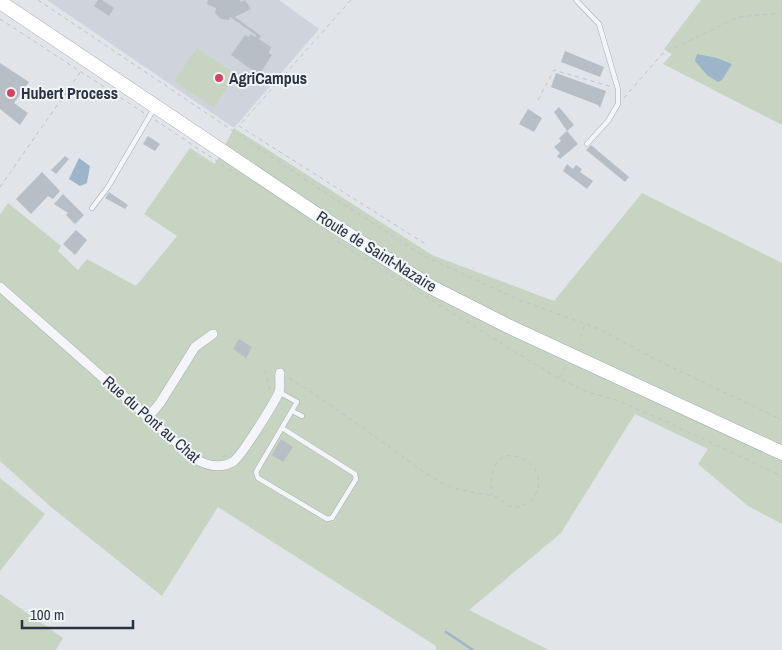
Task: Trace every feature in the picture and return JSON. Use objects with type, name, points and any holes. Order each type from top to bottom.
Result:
[{"type":"main road","name":"Route de Saint-Nazaire","points":[[14,0],[385,249],[437,279],[502,312],[782,443]]},
{"type":"main road","name":"Route de Saint-Nazaire","points":[[0,2],[319,216],[432,286],[506,325],[782,453]]},
{"type":"street","name":"Rue du Pont au Chat","points":[[0,287],[149,416],[194,458],[206,464],[219,466],[234,461],[275,393]]},
{"type":"street","points":[[149,416],[160,403],[195,347],[213,334]]},
{"type":"street","points":[[275,393],[280,373]]},
{"type":"lane","points":[[576,0],[599,24],[618,89],[618,104],[608,121],[587,144]]},
{"type":"lane","points":[[92,208],[156,106]]},
{"type":"lane","points":[[275,393],[297,402],[256,472],[258,478],[327,518],[332,518],[356,479],[355,474],[282,428]]},
{"type":"lane","points":[[292,411],[302,416]]},
{"type":"path","points":[[38,0],[424,256],[522,301],[586,323],[782,420]]},
{"type":"path","points":[[351,0],[238,126],[427,245]]},
{"type":"path","points":[[618,104],[662,54],[738,17],[782,13]]},
{"type":"path","points":[[538,100],[554,70],[618,89]]},
{"type":"path","points":[[0,187],[81,71]]},
{"type":"path","points":[[580,337],[586,323]]},
{"type":"path","points":[[559,379],[567,364]]},
{"type":"path","points":[[265,370],[275,393]]},
{"type":"path","points":[[280,373],[443,485],[484,496],[492,495],[507,505],[516,507],[525,505],[532,500],[537,491],[538,473],[526,461],[514,456],[502,457],[495,462],[491,473],[492,495]]},
{"type":"path","points":[[222,457],[235,449]]},
{"type":"shaded area","name":"AgriCampus","points":[[47,0],[279,0],[319,29],[234,128]]},
{"type":"green space","points":[[701,0],[782,0],[782,125],[663,64],[672,54],[664,49]]},
{"type":"green space","points":[[197,48],[236,74],[214,108],[174,81]]},
{"type":"green space","points":[[234,128],[432,255],[554,301],[642,193],[782,263],[782,524],[748,506],[698,464],[708,449],[635,414],[561,533],[469,610],[549,650],[436,650],[436,646],[218,507],[162,596],[51,507],[0,461],[0,215],[8,203],[61,246],[58,251],[78,270],[87,259],[136,286],[177,236],[144,214],[190,148],[215,164]]},
{"type":"green space","points":[[0,478],[45,514],[0,571]]},
{"type":"green space","points":[[0,594],[63,638],[56,650],[0,650]]},
{"type":"water","points":[[697,54],[717,58],[732,64],[722,80],[718,82],[707,75],[695,61]]},
{"type":"water","points":[[79,158],[90,166],[87,183],[80,186],[69,179]]},
{"type":"building","points":[[98,0],[102,0],[114,8],[109,16],[94,6]]},
{"type":"building","points":[[208,0],[240,0],[241,2],[245,0],[251,9],[235,17],[261,36],[259,39],[271,47],[269,53],[272,55],[259,75],[231,55],[245,35],[249,37],[251,34],[256,37],[256,35],[230,17],[229,20],[221,19],[215,13],[216,8],[207,4]]},
{"type":"building","points":[[565,51],[604,67],[600,77],[561,62]]},
{"type":"building","name":"Hubert Process","points":[[0,63],[29,82],[14,103],[28,113],[20,125],[0,109]]},
{"type":"building","points":[[556,73],[606,91],[600,108],[598,105],[551,87]]},
{"type":"building","points":[[559,107],[574,125],[567,131],[554,112]]},
{"type":"building","points":[[528,109],[542,118],[534,132],[519,124]]},
{"type":"building","points":[[567,131],[578,144],[560,159],[557,156],[560,153],[554,147],[561,141],[559,138]]},
{"type":"building","points":[[148,136],[160,144],[155,151],[143,144]]},
{"type":"building","points":[[591,145],[629,177],[625,182],[586,150]]},
{"type":"building","points":[[65,156],[69,159],[56,174],[51,170]]},
{"type":"building","points":[[567,164],[573,169],[576,165],[582,169],[580,172],[593,181],[587,189],[563,171]]},
{"type":"building","points":[[42,172],[60,191],[53,199],[48,196],[31,214],[16,199]]},
{"type":"building","points":[[109,192],[128,205],[125,209],[105,198]]},
{"type":"building","points":[[63,194],[84,215],[75,224],[66,215],[68,213],[54,204]]},
{"type":"building","points":[[76,230],[87,240],[75,255],[63,244]]},
{"type":"building","points":[[239,339],[252,347],[246,358],[233,349]]},
{"type":"building","points":[[281,439],[293,447],[283,462],[272,455]]},
{"type":"waterway","points":[[446,632],[473,650]]},
{"type":"place","name":"AgriCampus","points":[[219,78]]},
{"type":"place","name":"Hubert Process","points":[[11,93]]}]
